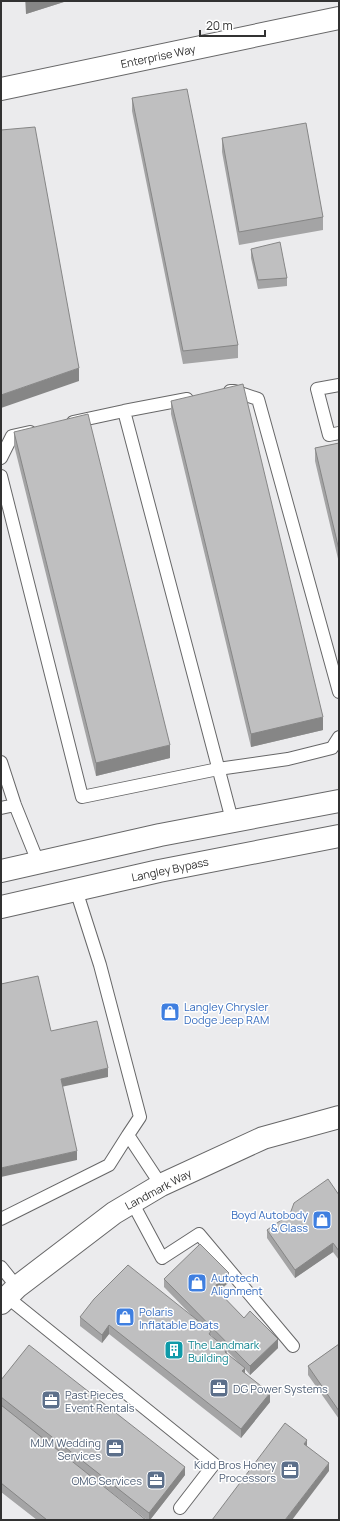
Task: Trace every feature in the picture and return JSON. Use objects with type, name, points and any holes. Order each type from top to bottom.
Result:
[{"type":"main road","name":"Enterprise Way","points":[[1,89],[339,18]]},
{"type":"main road","points":[[1,870],[232,820],[339,801]]},
{"type":"main road","name":"Langley Bypass","points":[[1,907],[159,871],[339,836]]},
{"type":"main road","points":[[310,841],[339,852]]},
{"type":"main road","name":"Landmark Way","points":[[8,1296],[114,1213],[161,1185],[263,1138],[339,1117]]},
{"type":"lane","points":[[339,385],[317,389],[329,435],[339,433]]},
{"type":"lane","points":[[218,394],[234,391],[258,399],[339,692]]},
{"type":"lane","points":[[64,424],[124,410],[195,398]]},
{"type":"lane","points":[[124,410],[232,820]]},
{"type":"lane","points":[[1,458],[12,436],[42,429]]},
{"type":"lane","points":[[1,476],[82,797],[218,769],[288,758],[332,748],[339,737]]},
{"type":"lane","points":[[1,762],[15,805],[38,862]]},
{"type":"lane","points":[[1,808],[15,805]]},
{"type":"lane","points":[[1,1219],[109,1165],[140,1117],[100,965],[76,890]]},
{"type":"lane","points":[[128,1135],[161,1185]]},
{"type":"lane","points":[[132,1202],[162,1258],[199,1234],[293,1346]]},
{"type":"lane","points":[[1,1267],[8,1296],[214,1464],[180,1508]]},
{"type":"building","points":[[187,89],[238,345],[183,351],[132,98]]},
{"type":"building","points":[[306,123],[323,217],[239,232],[222,138]]},
{"type":"building","points":[[35,127],[79,368],[1,395],[1,130]]},
{"type":"building","points":[[280,242],[287,278],[258,280],[251,249]]},
{"type":"building","points":[[243,384],[323,717],[251,734],[171,401]]},
{"type":"building","points":[[88,414],[170,745],[96,763],[14,432]]},
{"type":"building","points":[[339,443],[339,550],[315,448]]},
{"type":"building","points":[[38,976],[51,1031],[97,1021],[108,1068],[61,1079],[77,1151],[1,1168],[1,984]]},
{"type":"building","points":[[328,1179],[339,1195],[339,1251],[333,1243],[295,1270],[267,1230],[290,1214],[294,1203]]},
{"type":"building","points":[[200,1244],[229,1273],[214,1287],[244,1318],[250,1311],[278,1339],[250,1366],[164,1279]]},
{"type":"building","name":"The Landmark Building","points":[[128,1265],[211,1331],[209,1334],[227,1349],[225,1352],[245,1368],[242,1371],[270,1393],[241,1429],[109,1325],[102,1335],[80,1317],[94,1299]]},
{"type":"building","points":[[339,1344],[339,1411],[308,1366]]},
{"type":"building","points":[[29,1345],[185,1467],[149,1513],[1,1397],[1,1380]]},
{"type":"building","points":[[1,1405],[146,1520],[47,1520],[1,1483]]},
{"type":"building","points":[[285,1423],[307,1440],[304,1444],[329,1463],[285,1520],[212,1520]]},
{"type":"place","name":"Langley Chrysler Dodge Jeep RAM","points":[[170,1012]]},
{"type":"place","name":"Boyd Autobody & Glass","points":[[322,1220]]},
{"type":"place","name":"Autotech Alignment","points":[[197,1283]]},
{"type":"place","name":"Polaris Inflatable Boats","points":[[125,1317]]},
{"type":"place","name":"The Landmark Building","points":[[174,1350]]},
{"type":"place","name":"DG Power Systems","points":[[219,1388]]},
{"type":"place","name":"Past Pieces Event Rentals","points":[[51,1400]]},
{"type":"place","name":"MJM Wedding Services","points":[[115,1448]]},
{"type":"place","name":"Kidd Bros Honey Processors","points":[[290,1470]]},
{"type":"place","name":"OMG Services","points":[[156,1480]]}]
